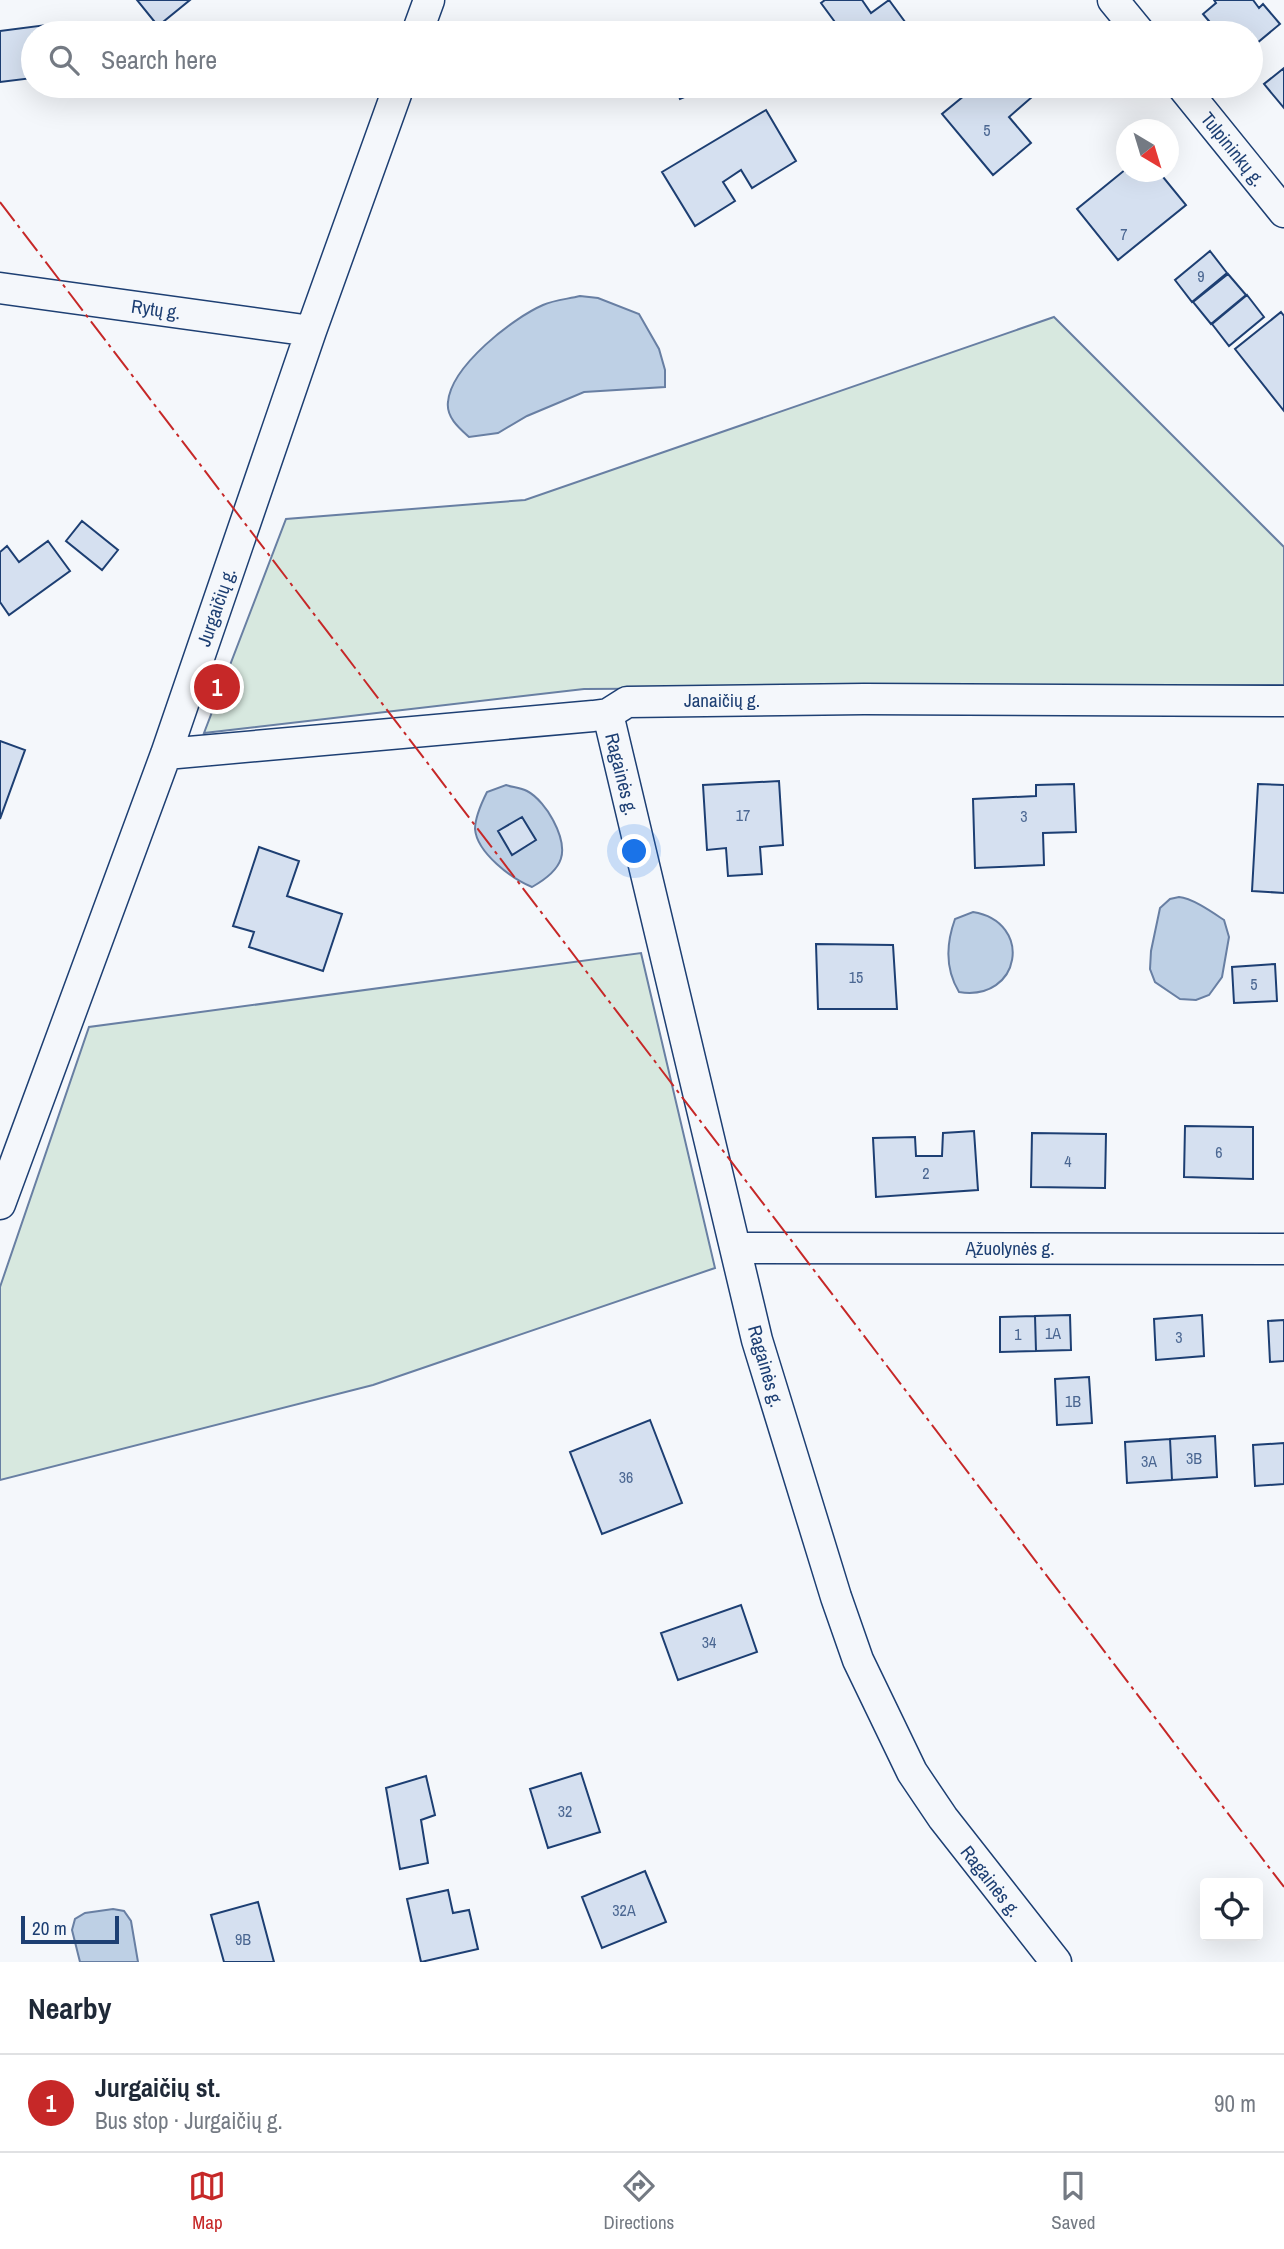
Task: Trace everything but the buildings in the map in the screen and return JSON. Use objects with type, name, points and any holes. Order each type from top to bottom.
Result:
[{"type":"street","points":[[421,21],[429,0]]},
{"type":"street","points":[[1113,0],[1130,21]]},
{"type":"street","name":"Jurgaičių g.","points":[[0,1204],[166,754],[311,331],[395,98]]},
{"type":"street","name":"Tulpininkų g.","points":[[1192,98],[1284,212]]},
{"type":"street","name":"Rytų g.","points":[[0,288],[311,331]]},
{"type":"street","name":"Janaičių g.","points":[[166,754],[608,714],[627,702],[1284,701]]},
{"type":"street","name":"Ragainės g.","points":[[608,714],[757,1340],[858,1660],[912,1772],[943,1818],[1056,1962]]},
{"type":"street","name":"Ąžuolynės g.","points":[[736,1248],[1284,1249]]},
{"type":"shaded area","points":[[1054,317],[1284,547],[1284,685],[584,689],[204,733],[286,519],[525,500]]},
{"type":"shaded area","points":[[641,953],[715,1268],[373,1385],[0,1480],[0,1287],[89,1027]]},
{"type":"water","points":[[580,296],[598,298],[639,314],[659,349],[665,370],[665,387],[584,392],[527,416],[498,433],[469,437],[454,422],[449,413],[448,402],[460,373],[471,359],[530,311],[547,303]]},
{"type":"water","points":[[506,785],[527,791],[538,800],[551,816],[561,841],[561,859],[557,866],[532,887],[497,864],[477,838],[476,820],[487,792]]},
{"type":"water","points":[[1179,897],[1196,903],[1224,920],[1229,937],[1222,977],[1209,995],[1196,1000],[1180,999],[1155,982],[1150,969],[1160,908],[1170,899]]},
{"type":"water","points":[[973,912],[992,919],[1005,930],[1012,944],[1012,960],[1007,974],[996,985],[980,992],[959,992],[949,965],[950,938],[955,919]]},
{"type":"water","points":[[113,1909],[124,1911],[131,1921],[138,1962],[80,1962],[72,1930],[75,1919],[85,1913]]},
{"type":"power","points":[[0,202],[1284,1887]]},
{"type":"place","name":"Jurgaičių st.","points":[[217,687]]}]
